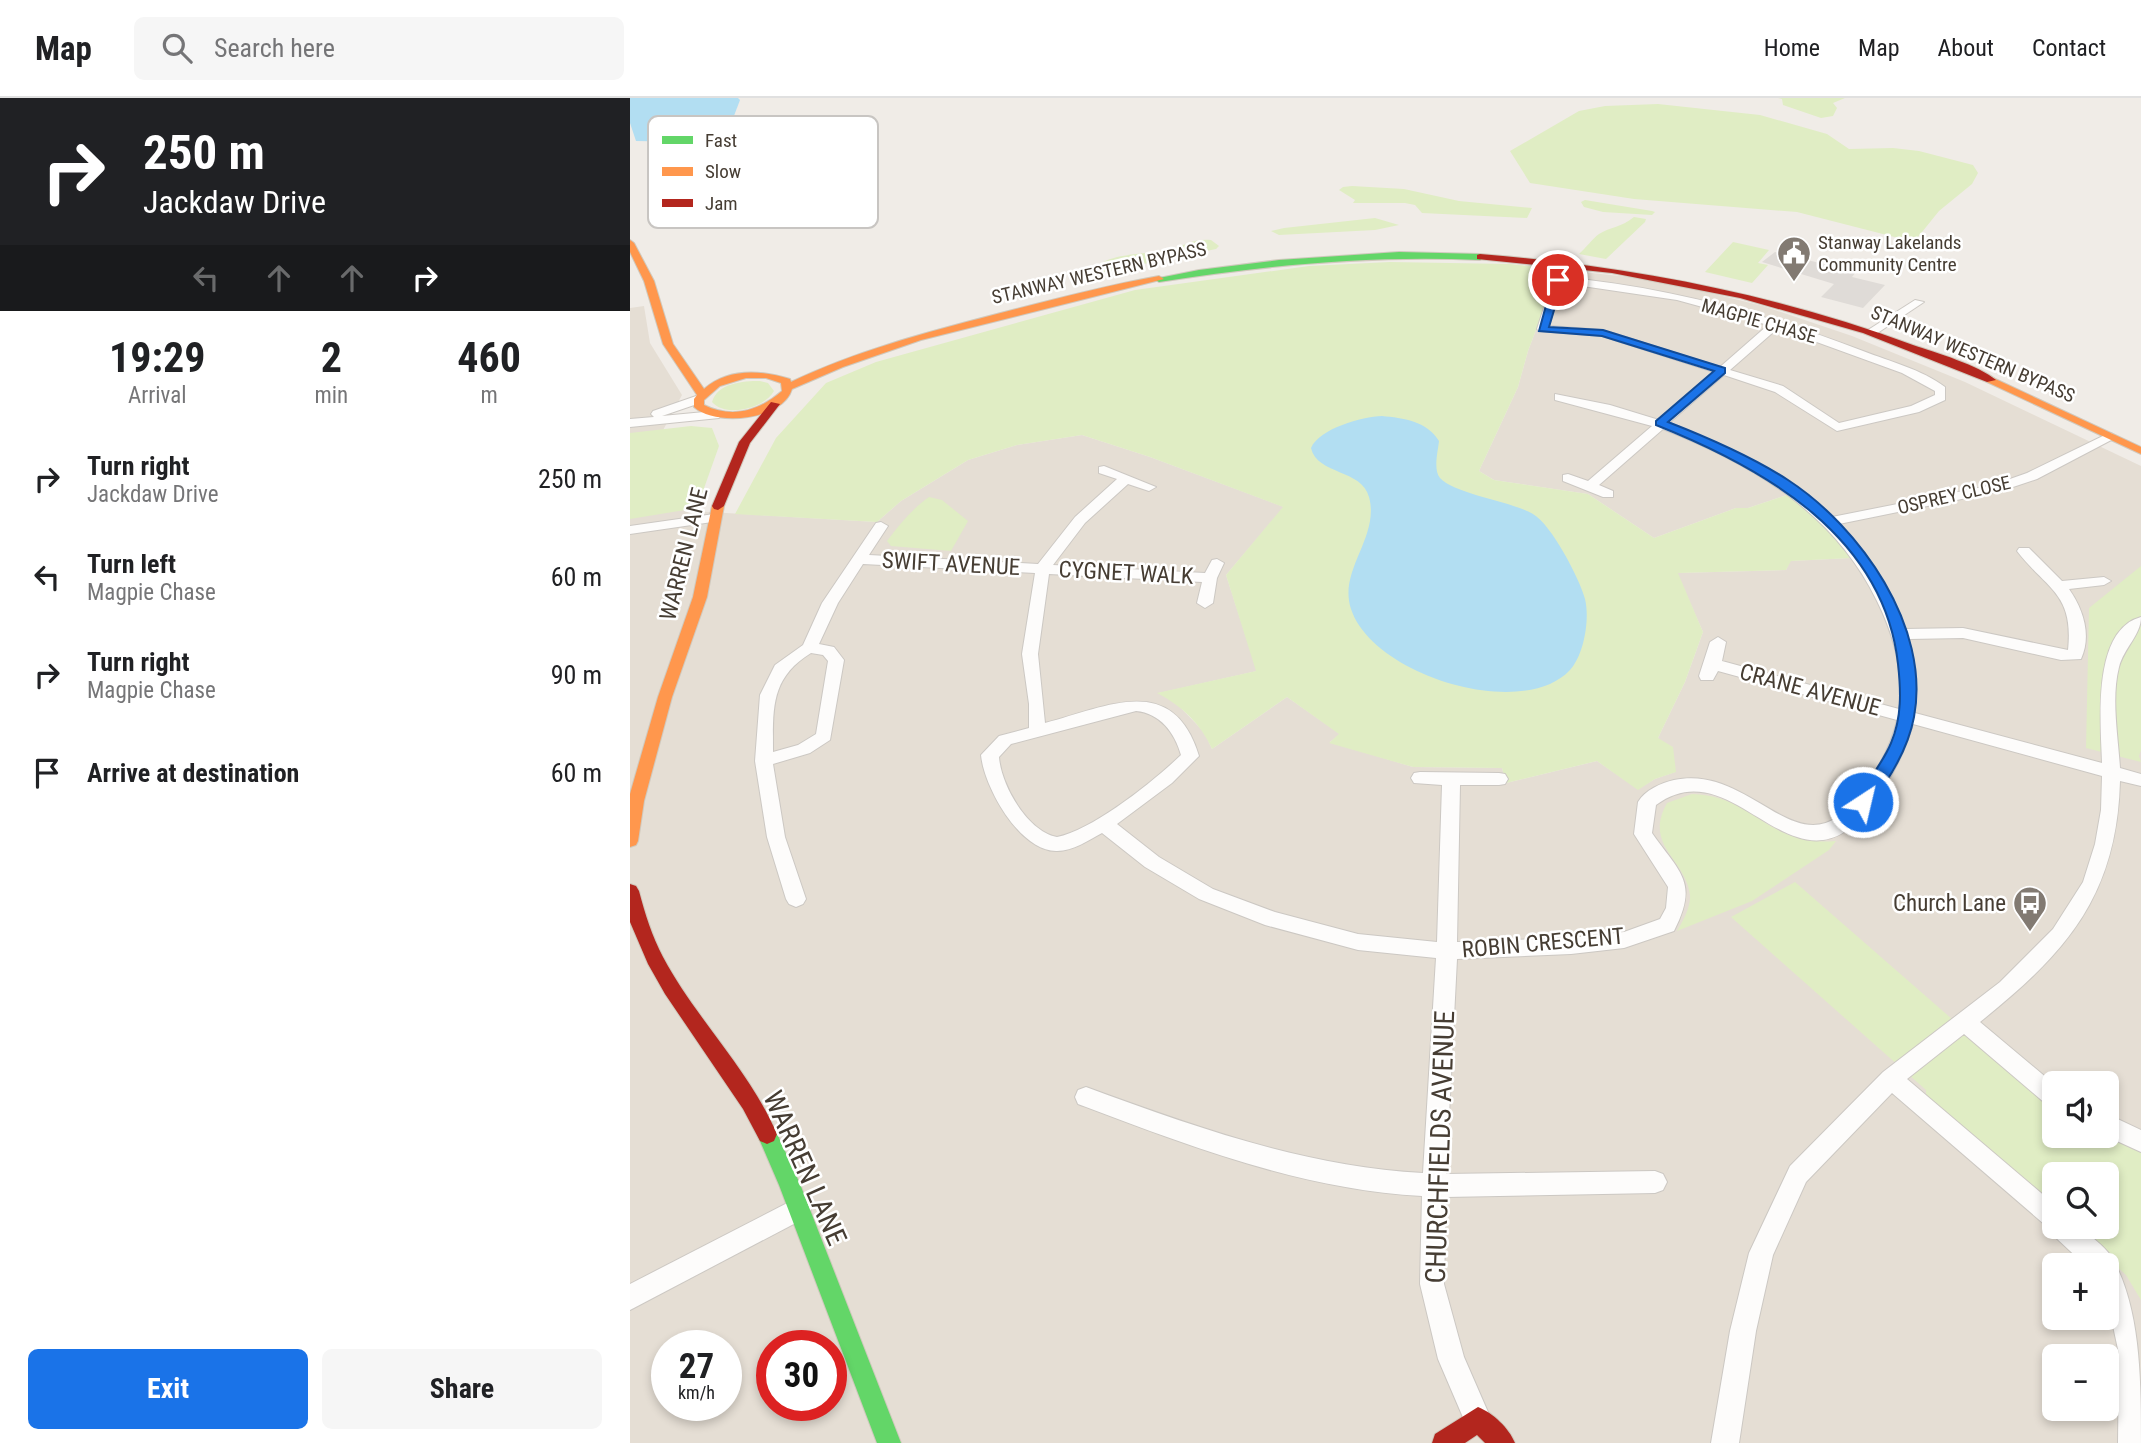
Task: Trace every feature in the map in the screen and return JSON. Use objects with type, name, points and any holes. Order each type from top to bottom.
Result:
[{"type":"street","points":[[630,243],[649,281],[668,344],[700,396],[699,407],[734,426],[746,442]]},
{"type":"street","name":"STANWAY WESTERN BYPASS","points":[[789,387],[830,366],[876,350],[1051,302],[1180,273],[1250,263],[1358,254],[1515,257],[1623,269],[1732,291],[1872,332],[1933,356],[2141,451]]},
{"type":"street","name":"MAGPIE CHASE","points":[[1558,280],[1613,285],[1665,295],[1776,324],[1918,377],[1941,390],[1941,397],[1916,409],[1837,427],[1779,389],[1721,370],[1603,333],[1543,329],[1558,280]]},
{"type":"street","points":[[1872,332],[1919,302]]},
{"type":"street","points":[[1590,486],[1776,324]]},
{"type":"street","name":"STANWAY WESTERN BYPASS","points":[[754,374],[876,350]]},
{"type":"street","points":[[675,354],[706,368],[736,377]]},
{"type":"street","points":[[630,423],[700,396],[716,384],[736,377],[754,374],[778,377],[789,387]]},
{"type":"street","name":"WARREN LANE","points":[[630,841],[636,801],[658,723],[700,597],[711,551],[713,518],[722,491],[746,442],[789,387]]},
{"type":"street","name":"ROBIN CRESCENT","points":[[1447,951],[1624,940],[1667,925],[1676,908],[1678,886],[1643,834],[1647,803],[1670,787],[1714,785],[1793,829],[1809,833],[1829,833],[1847,823],[1879,781],[1899,743],[1906,717],[1909,692],[1900,634],[1887,597],[1863,558],[1829,522],[1774,477],[1713,444],[1617,409],[1559,397]]},
{"type":"street","points":[[630,423],[755,412],[775,404]]},
{"type":"street","name":"OSPREY CLOSE","points":[[1829,522],[1996,488],[2032,476],[2111,437]]},
{"type":"street","points":[[1104,470],[1149,486]]},
{"type":"street","points":[[1037,730],[1037,704],[1030,654],[1033,617],[1043,568],[1080,520],[1126,478]]},
{"type":"street","points":[[1568,478],[1608,494]]},
{"type":"street","points":[[630,530],[713,518]]},
{"type":"street","points":[[810,649],[830,603],[881,526]]},
{"type":"street","points":[[1900,634],[1963,633],[2061,655],[2075,655],[2075,610],[2024,551]]},
{"type":"street","name":"SWIFT AVENUE","points":[[858,559],[1043,568]]},
{"type":"street","name":"CYGNET WALK","points":[[1205,603],[1210,578],[1217,563]]},
{"type":"street","name":"CYGNET WALK","points":[[1043,568],[1210,578]]},
{"type":"street","points":[[2057,586],[2104,581]]},
{"type":"street","points":[[1725,1443],[1742,1331],[1761,1253],[1798,1174],[1891,1079],[2007,988],[2060,935],[2092,884],[2106,833],[2111,772],[2108,698],[2112,667],[2120,645],[2133,627],[2141,622]]},
{"type":"street","name":"CRANE AVENUE","points":[[1718,642],[1710,670],[1906,717],[2141,780]]},
{"type":"street","points":[[764,761],[819,742],[824,736],[836,660],[828,651],[810,649],[792,656],[775,672],[765,709],[764,761],[775,837],[796,900]]},
{"type":"street","points":[[1136,705],[1158,708],[1187,742],[1190,756],[1176,772],[1103,823],[1070,842],[1058,844],[1027,830],[991,775],[990,755],[1004,740],[1037,730],[1136,705]]},
{"type":"street","points":[[1420,778],[1500,779]]},
{"type":"street","name":"CHURCHFIELDS AVENUE","points":[[1451,779],[1447,951],[1434,1185],[1432,1284],[1451,1359],[1478,1419]]},
{"type":"street","points":[[1103,823],[1152,862],[1206,894],[1272,919],[1359,942],[1447,951]]},
{"type":"street","name":"WARREN LANE","points":[[630,891],[632,908],[642,937],[657,968],[755,1111],[799,1209],[889,1443]]},
{"type":"street","points":[[1965,1022],[2042,1087]]},
{"type":"street","points":[[1891,1079],[2042,1209]]},
{"type":"street","points":[[1086,1097],[1184,1134],[1270,1159],[1381,1181],[1434,1185],[1655,1182]]},
{"type":"street","points":[[2119,1130],[2141,1140]]},
{"type":"street","points":[[630,1297],[799,1209]]},
{"type":"street","points":[[2076,1239],[2090,1253]]},
{"type":"street","points":[[2119,1287],[2134,1322],[2138,1356],[2132,1443]]},
{"type":"street","points":[[1444,1443],[1478,1419],[1503,1443]]},
{"type":"shaded area","points":[[1775,252],[1856,272],[1852,277],[1885,285],[1863,308],[1821,297],[1834,284],[1762,262]]},
{"type":"shaded area","points":[[1563,270],[1629,277],[1763,306],[1852,336],[1965,382],[2141,466],[2141,1443],[630,1443],[630,308],[644,306],[650,343],[682,395],[655,445],[693,511],[877,522],[901,501],[968,460],[1017,445],[1082,435],[1150,457],[1284,507],[1226,575],[1257,671],[1159,693],[1177,704],[1204,732],[1212,749],[1287,697],[1340,734],[1330,742],[1413,767],[1502,768],[1506,783],[1597,761],[1638,789],[1675,772],[1658,738],[1685,682],[1703,632],[1677,573],[1786,570],[1790,561],[1850,558],[1787,495],[1748,508],[1736,508],[1654,538],[1588,494],[1494,480],[1479,471],[1518,387],[1528,351],[1556,277]]},
{"type":"green space","points":[[1778,98],[1845,98],[1833,103],[1837,108],[1833,116],[1821,118],[1783,105],[1782,99]]},
{"type":"green space","points":[[1658,104],[1760,115],[1827,134],[1849,149],[1893,148],[1919,151],[1973,165],[1978,173],[1972,184],[1939,211],[1914,242],[1797,212],[1634,199],[1530,183],[1510,151],[1579,111],[1605,106]]},
{"type":"green space","points":[[1352,186],[1404,189],[1459,201],[1532,208],[1527,218],[1422,213],[1415,205],[1405,203],[1353,203],[1355,200],[1339,190]]},
{"type":"green space","points":[[1585,200],[1655,212],[1652,215],[1603,212],[1584,207],[1581,202]]},
{"type":"green space","points":[[1634,217],[1646,219],[1606,259],[1579,254],[1599,234]]},
{"type":"green space","points":[[1375,218],[1399,225],[1375,230],[1279,235],[1271,231],[1284,228]]},
{"type":"green space","points":[[1211,240],[1219,246],[1216,249],[1100,273],[1093,271],[1099,265],[1118,257],[1164,251],[1195,241]]},
{"type":"green space","points":[[1733,242],[1769,250],[1758,263],[1768,265],[1752,283],[1705,272]]},
{"type":"green space","points":[[1390,262],[1510,264],[1563,270],[1556,277],[1528,351],[1518,387],[1479,471],[1494,480],[1588,494],[1654,538],[1736,508],[1748,508],[1787,495],[1821,523],[1852,558],[1791,561],[1786,570],[1678,573],[1703,632],[1685,682],[1658,738],[1673,747],[1676,772],[1655,779],[1638,790],[1597,761],[1506,783],[1502,768],[1413,767],[1329,743],[1339,734],[1287,697],[1212,749],[1190,716],[1157,693],[1256,671],[1226,575],[1283,507],[1150,457],[1082,435],[1017,445],[968,460],[901,501],[877,522],[735,514],[776,438],[826,383],[876,362],[1135,290],[1309,266]]},
{"type":"green space","points":[[760,381],[768,383],[774,391],[754,407],[726,410],[712,402],[725,387]]},
{"type":"green space","points":[[691,426],[712,428],[719,446],[697,508],[630,519],[630,433]]},
{"type":"green space","points":[[929,497],[942,500],[968,521],[951,551],[891,546],[887,541]]},
{"type":"green space","points":[[2141,566],[2141,762],[2086,748],[2089,608]]},
{"type":"green space","points":[[1692,794],[1724,800],[1798,838],[1836,841],[1829,850],[1752,901],[1677,931],[1688,909],[1690,895],[1687,882],[1663,842],[1661,818],[1667,803]]},
{"type":"green space","points":[[1795,882],[2042,1098],[2042,1148],[2119,1148],[2119,1140],[2141,1148],[2141,1300],[2119,1269],[2119,1253],[2102,1253],[2087,1239],[2119,1239],[2119,1162],[2042,1162],[2042,1199],[1978,1142],[1926,1108],[1926,1090],[1731,917]]},
{"type":"water","points":[[630,98],[740,100],[734,116],[648,116],[648,141],[636,141],[630,123]]},
{"type":"water","points":[[1382,416],[1414,422],[1434,434],[1439,441],[1436,460],[1438,475],[1447,484],[1533,514],[1556,540],[1582,590],[1586,626],[1575,663],[1570,670],[1548,685],[1519,691],[1486,691],[1451,684],[1418,671],[1388,654],[1365,633],[1351,609],[1348,595],[1354,567],[1369,526],[1369,497],[1358,481],[1322,463],[1311,448],[1332,429],[1353,421]]},
{"type":"traffic: fast","points":[[1159,279],[1239,267],[1359,256],[1480,257]]},
{"type":"traffic: fast","points":[[767,1134],[789,1184],[889,1443]]},
{"type":"traffic: slow","points":[[630,243],[649,281],[668,344],[702,394]]},
{"type":"traffic: slow","points":[[789,387],[865,355],[917,338],[1077,296],[1159,279]]},
{"type":"traffic: slow","points":[[745,375],[767,375],[786,381],[787,392],[768,407],[745,415],[722,415],[699,407],[699,399],[716,384],[745,375]]},
{"type":"traffic: slow","points":[[1991,380],[2141,451]]},
{"type":"traffic: slow","points":[[630,841],[636,801],[665,697],[700,597],[718,506]]},
{"type":"traffic: jam","points":[[1480,257],[1612,270],[1741,295],[1867,331],[1991,380]]},
{"type":"traffic: jam","points":[[718,506],[745,442],[775,404]]},
{"type":"traffic: jam","points":[[630,891],[640,927],[654,959],[750,1102],[767,1134]]},
{"type":"traffic: jam","points":[[1444,1443],[1478,1419],[1503,1443]]},
{"type":"place","name":"Stanway Lakelands Community Centre","points":[[1794,283]]},
{"type":"place","name":"Church Lane","points":[[2030,933]]},
{"type":"route","points":[[1558,280],[1543,329],[1603,333],[1721,370],[1660,423],[1713,444],[1785,483],[1829,522],[1863,558],[1887,597],[1904,647],[1909,692],[1899,743],[1879,781],[1863,802]]}]
